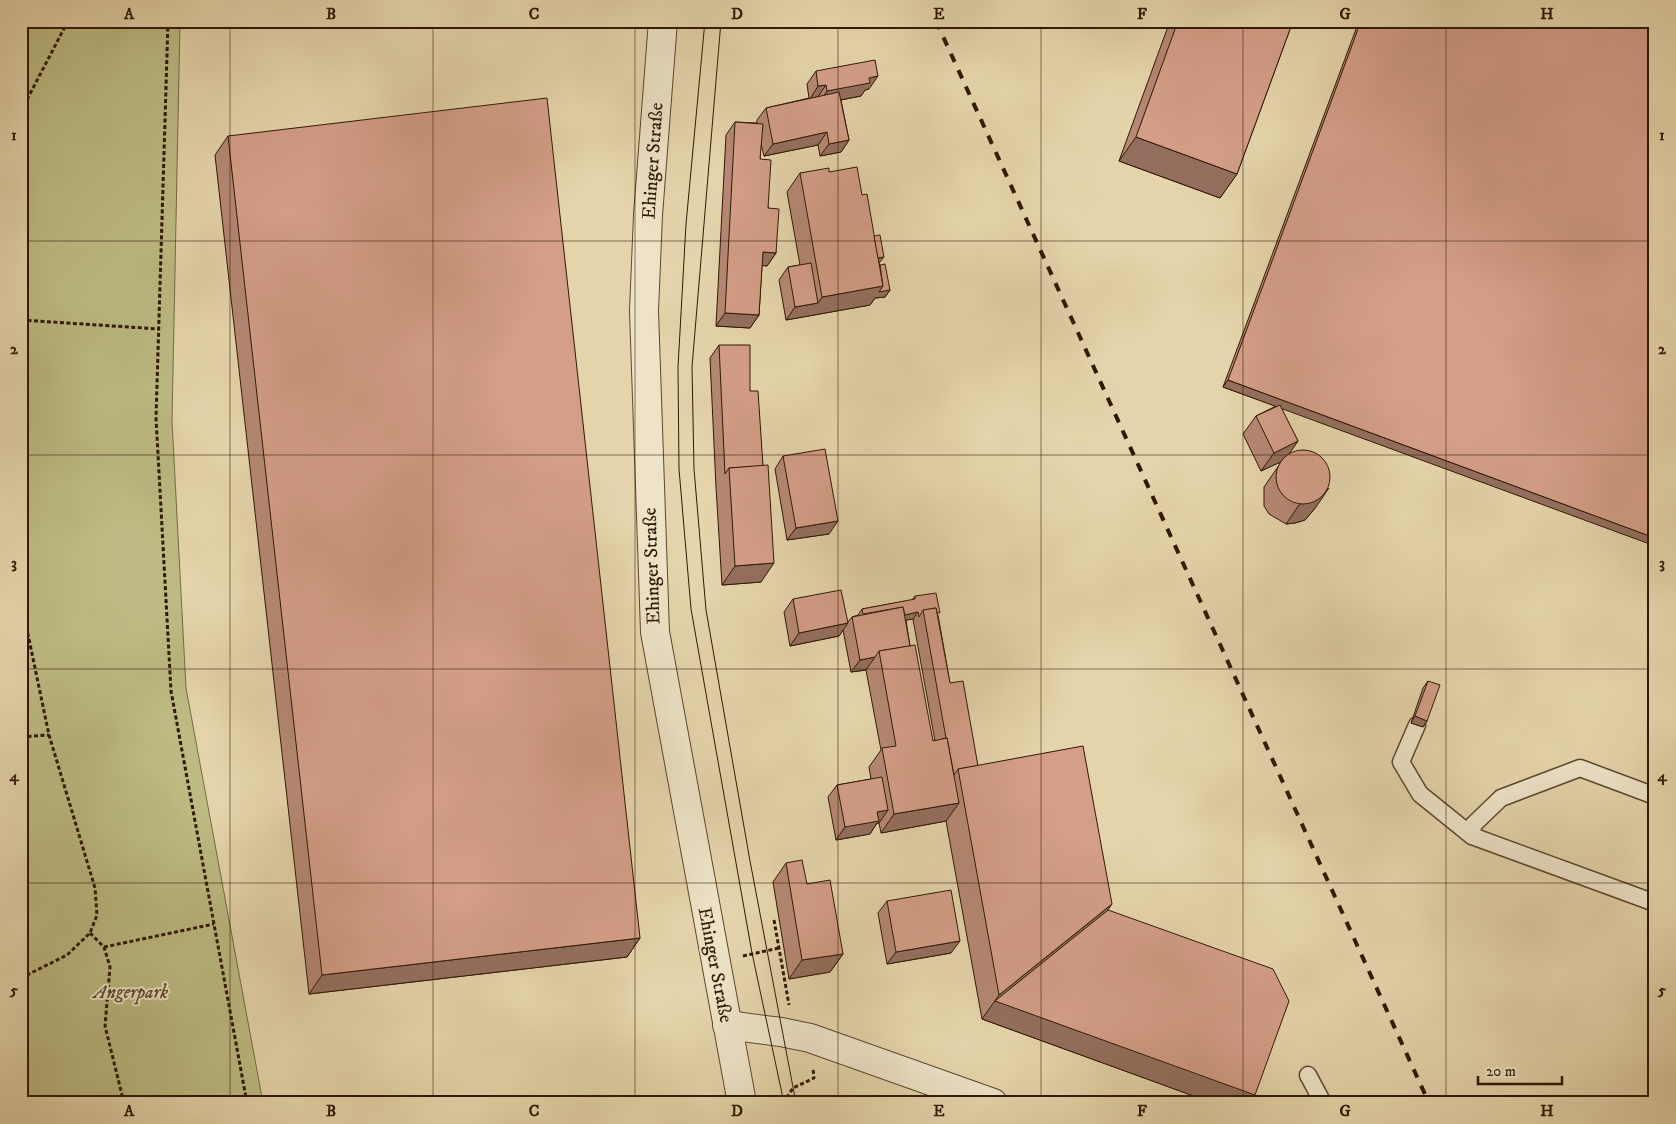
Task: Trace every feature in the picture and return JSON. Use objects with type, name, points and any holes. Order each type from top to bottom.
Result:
[{"type":"street","name":"Ehinger Straße","points":[[663,21],[648,215],[644,311],[655,632],[714,962],[742,1103]]},
{"type":"street","points":[[727,1026],[781,1032],[810,1038],[993,1103]]},
{"type":"lane","points":[[1417,725],[1401,762],[1420,794],[1472,836],[1655,902]]},
{"type":"lane","points":[[1472,836],[1473,825],[1501,798],[1580,768],[1655,796]]},
{"type":"lane","points":[[1308,1074],[1323,1103]]},
{"type":"path","points":[[21,111],[68,21]]},
{"type":"path","points":[[168,21],[156,418],[171,691],[248,1103]]},
{"type":"path","points":[[21,320],[159,328]]},
{"type":"path","points":[[21,600],[49,735],[95,888],[97,915],[90,933],[67,955],[21,978]]},
{"type":"path","points":[[21,737],[49,735]]},
{"type":"path","points":[[774,920],[789,1004],[810,1038],[814,1078],[793,1088],[783,1103]]},
{"type":"path","points":[[104,947],[214,924]]},
{"type":"path","points":[[90,933],[104,947],[110,967],[105,1026],[124,1103]]},
{"type":"path","points":[[714,962],[778,948]]},
{"type":"green space","name":"Angerpark","points":[[21,21],[180,21],[172,421],[186,688],[263,1103],[21,1103]]},
{"type":"building","points":[[1178,21],[1293,21],[1237,174],[1136,137]]},
{"type":"building","points":[[1361,21],[1655,21],[1655,538],[1228,380]]},
{"type":"building","points":[[875,60],[878,76],[869,78],[870,83],[827,91],[826,85],[818,86],[816,71]]},
{"type":"building","points":[[839,92],[849,140],[829,144],[827,132],[773,144],[766,108]]},
{"type":"building","points":[[547,98],[640,938],[322,975],[228,136]]},
{"type":"building","points":[[735,122],[763,124],[760,159],[771,160],[768,208],[779,209],[776,253],[763,252],[759,315],[725,313]]},
{"type":"building","points":[[857,167],[862,195],[867,194],[883,286],[822,297],[800,173],[829,168],[829,172]]},
{"type":"building","points":[[880,235],[884,257],[878,258],[874,236]]},
{"type":"building","points":[[811,263],[818,303],[795,307],[788,267]]},
{"type":"building","points":[[885,264],[890,290],[879,292],[883,286],[880,265]]},
{"type":"building","points":[[719,345],[750,345],[750,391],[758,391],[763,466],[729,468],[725,474]]},
{"type":"building","points":[[1280,405],[1298,441],[1274,453],[1256,416]]},
{"type":"building","points":[[825,449],[838,521],[796,528],[783,456]]},
{"type":"building","points":[[1298,450],[1308,450],[1318,454],[1326,462],[1330,477],[1326,492],[1318,500],[1308,504],[1298,504],[1288,500],[1280,492],[1276,482],[1276,472],[1280,462],[1288,454]]},
{"type":"building","points":[[768,465],[774,563],[735,566],[729,468]]},
{"type":"building","points":[[841,590],[848,623],[799,633],[793,599]]},
{"type":"building","points":[[936,593],[940,613],[937,613],[936,608],[923,610],[919,617],[918,612],[905,615],[903,607],[863,614],[862,609],[915,599],[915,596]]},
{"type":"building","points":[[903,607],[910,646],[879,651],[875,657],[860,660],[852,617]]},
{"type":"building","points":[[936,608],[950,683],[963,681],[978,766],[958,769],[954,775],[947,738],[942,739],[946,738],[923,610]]},
{"type":"building","points":[[915,645],[933,741],[947,738],[959,803],[894,814],[882,748],[896,746],[879,651]]},
{"type":"building","points":[[1428,681],[1440,685],[1427,721],[1415,716]]},
{"type":"building","points":[[1083,746],[1112,904],[999,995],[958,769]]},
{"type":"building","points":[[882,777],[888,810],[877,812],[879,821],[845,827],[837,785]]},
{"type":"building","points":[[802,860],[807,884],[830,880],[843,954],[802,960],[786,863]]},
{"type":"building","points":[[951,890],[960,941],[896,952],[887,901]]},
{"type":"building","points":[[1108,910],[1273,969],[1289,1001],[1255,1095],[995,1001]]},
{"type":"tram line","points":[[705,21],[686,224],[678,367],[679,469],[691,609],[752,953],[784,1103]]},
{"type":"tram line","points":[[721,21],[692,367],[694,469],[706,610],[750,861],[796,1103]]},
{"type":"railway","points":[[936,21],[1429,1103]]}]
